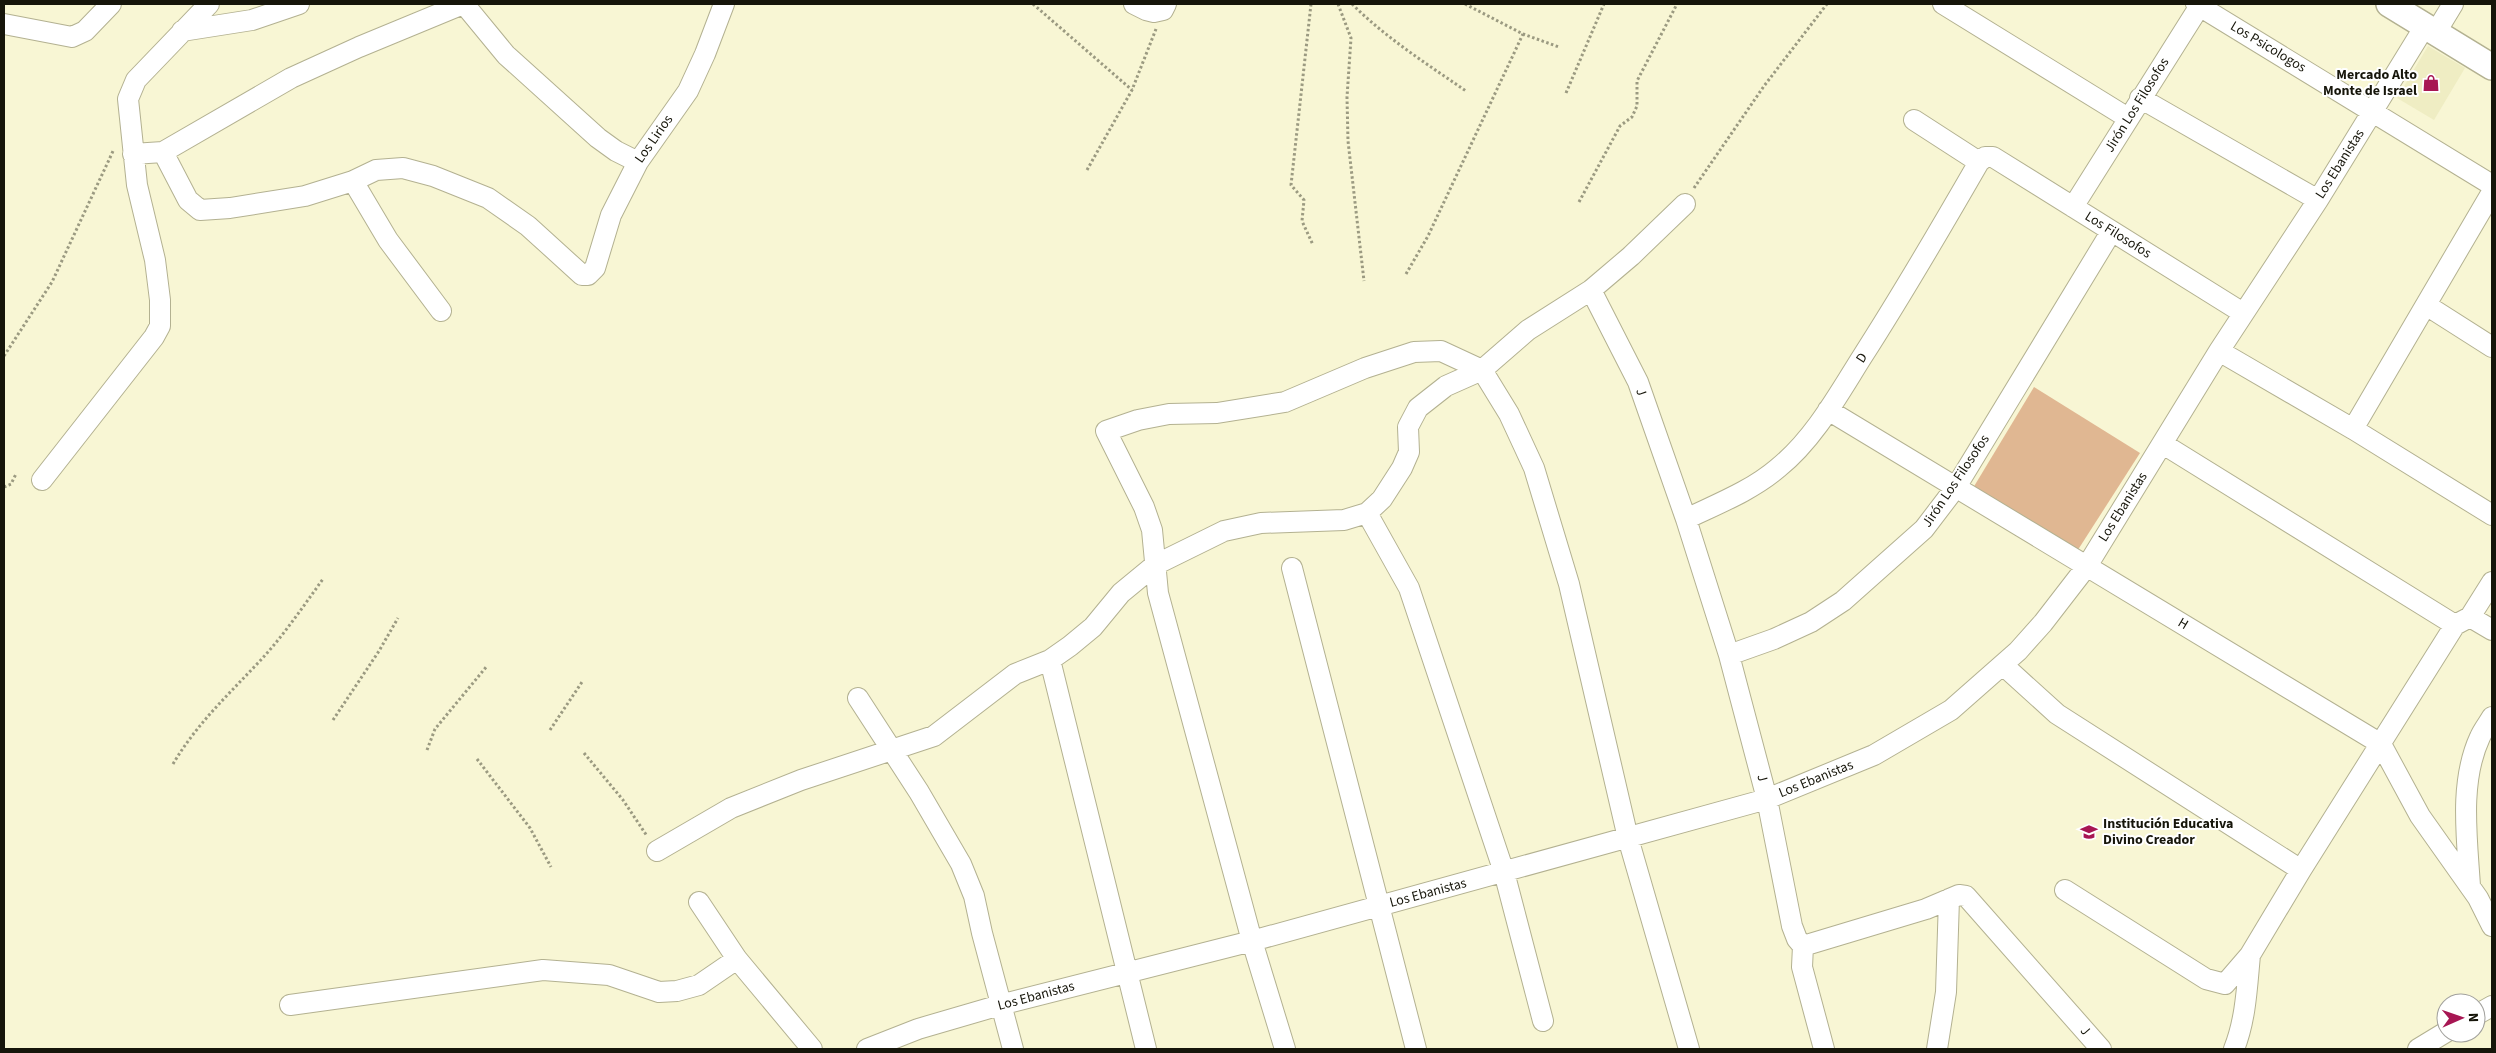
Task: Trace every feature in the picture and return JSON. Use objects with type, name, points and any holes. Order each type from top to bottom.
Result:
[{"type":"street","points":[[4,24],[72,36],[85,31],[111,4]]},
{"type":"street","points":[[42,480],[154,337],[160,326],[155,260],[137,185],[124,150],[128,99],[136,80],[209,4]]},
{"type":"street","points":[[182,31],[252,20],[299,4]]},
{"type":"street","points":[[124,150],[163,152],[291,78],[359,47],[463,4],[506,55],[598,138],[616,151],[638,162]]},
{"type":"street","name":"Los Lirios","points":[[353,181],[376,170],[403,168],[452,183],[488,198],[528,226],[582,275],[588,275],[595,268],[611,214],[638,162],[688,91],[705,54],[724,4]]},
{"type":"street","points":[[1134,4],[1154,12],[1165,7]]},
{"type":"street","points":[[1943,4],[2128,118]]},
{"type":"street","name":"Jirón Los Filosofos","points":[[2073,207],[2199,4]]},
{"type":"street","name":"Los Psicologos","points":[[2199,4],[2492,185]]},
{"type":"street","points":[[2389,4],[2492,67]]},
{"type":"street","name":"Los Ebanistas","points":[[867,1049],[918,1029],[1000,1005],[1252,941],[1767,799],[1874,755],[1951,710],[2003,665],[2043,623],[2087,566],[2219,351],[2318,200],[2373,111],[2431,29],[2453,4]]},
{"type":"street","points":[[2140,98],[2318,200]]},
{"type":"street","name":"Los Filosofos","points":[[1914,120],[2073,207],[2243,313]]},
{"type":"street","points":[[163,152],[188,200],[200,210],[230,208],[306,196],[353,181],[388,240],[441,311]]},
{"type":"street","name":"D","points":[[1686,519],[1753,486],[1779,468],[1828,410],[1986,160]]},
{"type":"street","points":[[2353,429],[2492,192]]},
{"type":"street","points":[[658,851],[731,808],[802,780],[934,736],[1015,674],[1050,660],[1093,627],[1121,593],[1155,565],[1224,531],[1260,523],[1344,520],[1367,513],[1382,499],[1402,468],[1409,452],[1408,427],[1418,408],[1446,386],[1482,370],[1528,330],[1591,290],[1631,256],[1685,204]]},
{"type":"street","name":"Jirón Los Filosofos","points":[[1729,655],[1774,639],[1811,622],[1843,601],[1924,529],[1956,487],[2111,232]]},
{"type":"street","name":"J","points":[[1591,290],[1638,382],[1686,519],[1729,655],[1767,799],[1792,926],[1797,939],[1803,946],[1926,909],[1958,895],[1966,896],[2101,1049]]},
{"type":"street","points":[[2426,305],[2492,347]]},
{"type":"street","points":[[1285,1049],[1252,941],[1158,593],[1152,530],[1144,507],[1106,431],[1138,420],[1169,414],[1217,413],[1285,402],[1365,368],[1414,352],[1441,351],[1482,370],[1509,414],[1534,468],[1569,584],[1628,838],[1689,1049]]},
{"type":"street","points":[[2219,351],[2353,429],[2492,515]]},
{"type":"street","name":"H","points":[[1828,410],[2381,744]]},
{"type":"street","points":[[2163,444],[2462,621],[2492,630]]},
{"type":"street","points":[[1367,513],[1409,588],[1504,872],[1543,1021]]},
{"type":"street","points":[[1292,568],[1416,1049]]},
{"type":"street","points":[[2065,890],[2206,979],[2225,984],[2250,954],[2381,744],[2462,621],[2492,582]]},
{"type":"street","points":[[1050,660],[1146,1049]]},
{"type":"street","points":[[2003,665],[2057,714],[2301,870]]},
{"type":"street","points":[[858,698],[961,864],[974,896],[1000,1005],[1013,1049]]},
{"type":"street","points":[[2492,717],[2480,737],[2468,779],[2467,829],[2480,891],[2492,926]]},
{"type":"street","points":[[2381,744],[2420,816],[2480,891]]},
{"type":"street","points":[[1937,1049],[1946,992],[1949,900]]},
{"type":"street","points":[[698,902],[737,959],[812,1049]]},
{"type":"street","points":[[1803,946],[1802,967],[1824,1049]]},
{"type":"street","points":[[2234,1049],[2239,1037],[2247,994],[2250,954]]},
{"type":"street","points":[[290,1005],[543,970],[609,975],[659,992],[677,991],[699,985],[737,959]]},
{"type":"path","points":[[1033,4],[1132,90]]},
{"type":"path","points":[[1311,4],[1290,185],[1304,200],[1302,221],[1313,245]]},
{"type":"path","points":[[1338,4],[1351,38],[1347,97],[1348,141],[1364,281]]},
{"type":"path","points":[[1352,4],[1410,52],[1466,91]]},
{"type":"path","points":[[1465,4],[1523,34],[1559,47]]},
{"type":"path","points":[[1566,93],[1604,4]]},
{"type":"path","points":[[1579,202],[1620,126],[1632,117],[1637,106],[1637,81],[1677,4]]},
{"type":"path","points":[[1685,204],[1769,80],[1827,4]]},
{"type":"path","points":[[1087,170],[1132,90],[1165,7]]},
{"type":"path","points":[[1406,274],[1432,227],[1523,34]]},
{"type":"path","points":[[4,356],[52,282],[87,210],[107,160],[124,150]]},
{"type":"path","points":[[4,487],[11,484],[16,474]]},
{"type":"path","points":[[173,764],[188,738],[277,641],[323,579]]},
{"type":"path","points":[[333,720],[379,651],[398,618]]},
{"type":"path","points":[[427,750],[435,728],[487,666]]},
{"type":"path","points":[[550,730],[582,682]]},
{"type":"path","points":[[584,753],[623,800],[658,851]]},
{"type":"path","points":[[477,759],[530,828],[551,867]]},
{"type":"shaded area","name":"Mercado Alto Monte de Israel","points":[[2428,46],[2465,68],[2434,120],[2397,98]]},
{"type":"shaded area","points":[[2034,387],[2140,453],[2074,556],[1970,493]]},
{"type":"place","name":"Mercado Alto Monte de Israel","points":[[2431,83]]},
{"type":"place","name":"Institución Educativa Divino Creador","points":[[2089,832]]}]
